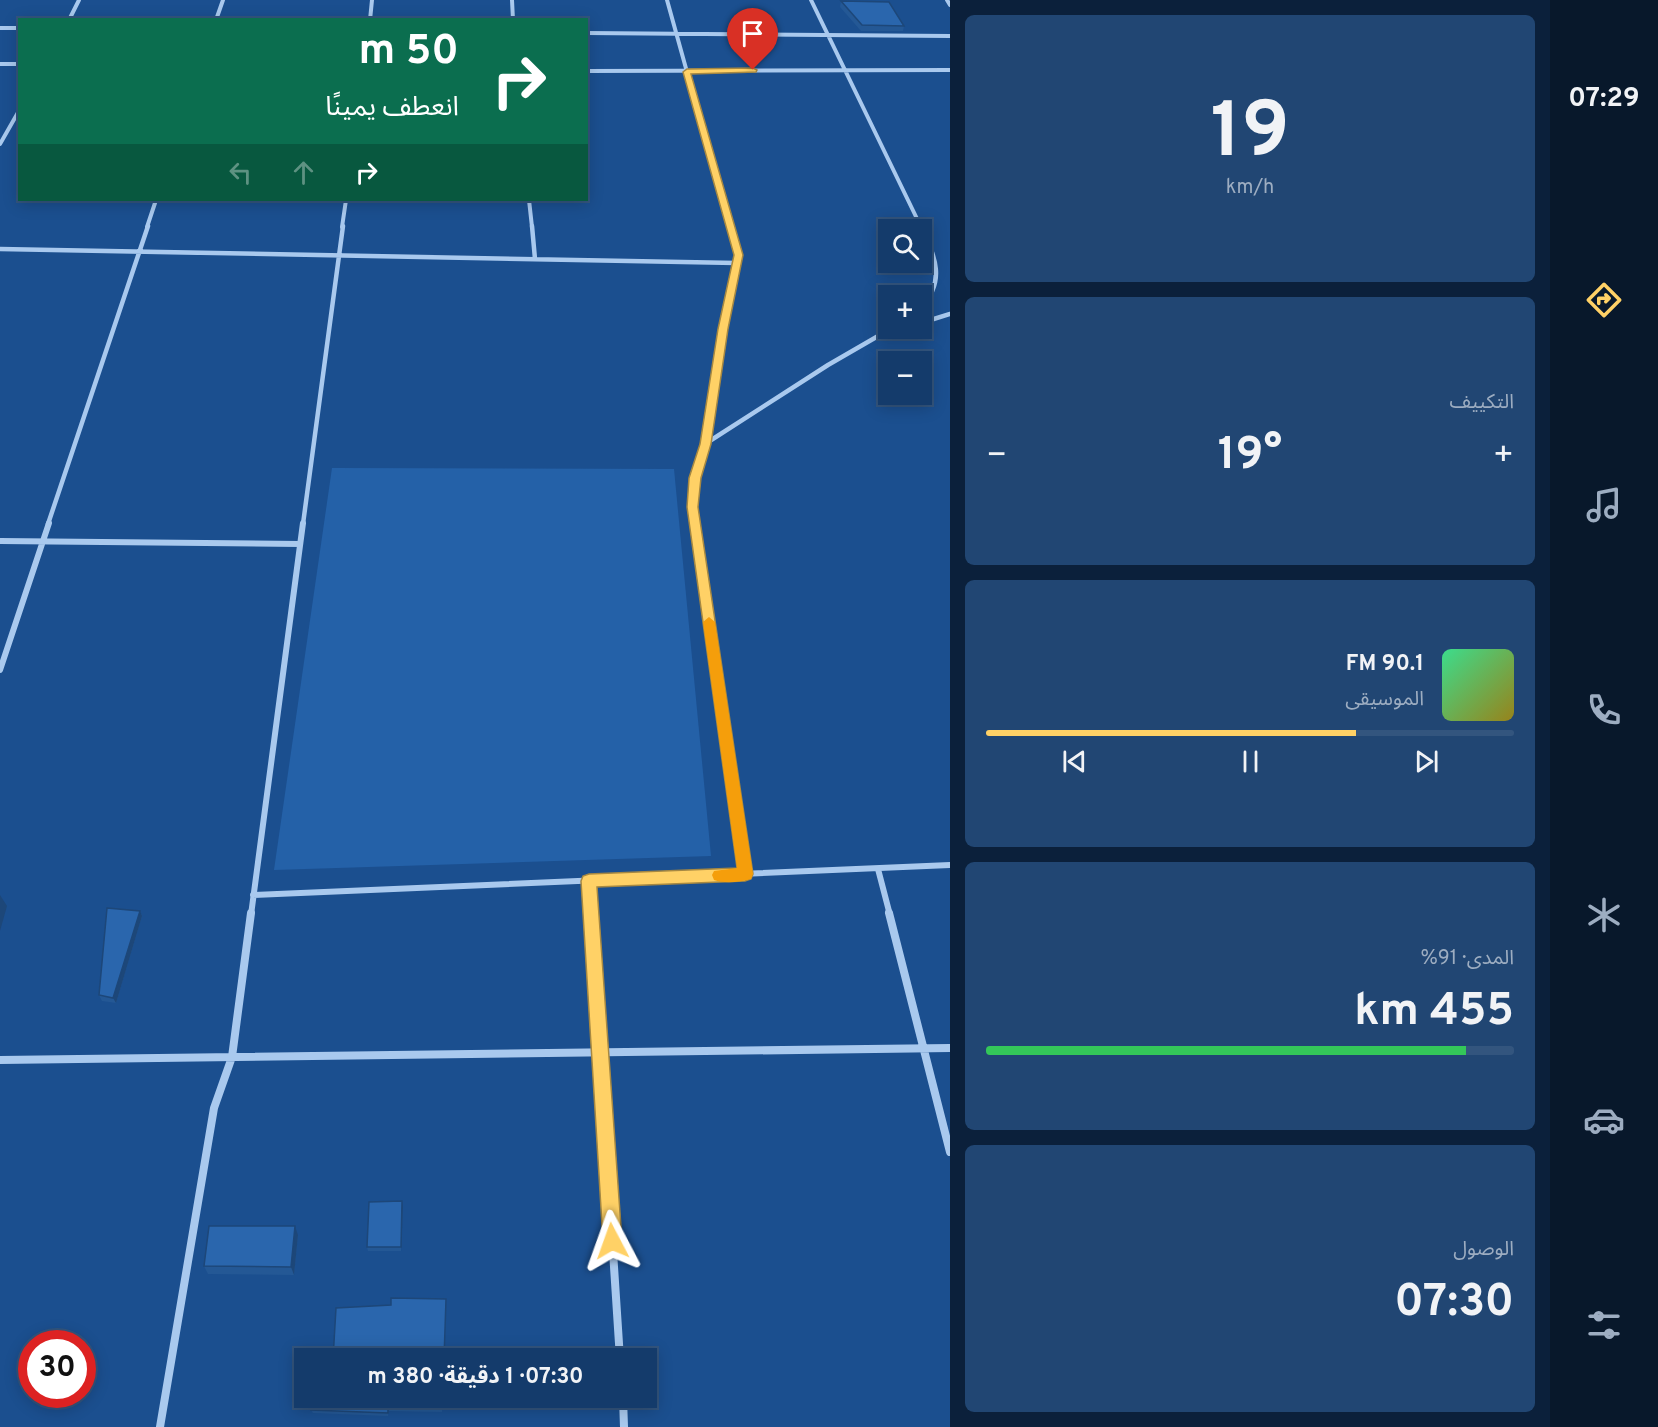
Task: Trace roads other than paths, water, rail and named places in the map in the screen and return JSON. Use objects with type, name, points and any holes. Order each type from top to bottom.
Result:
[{"type":"street","points":[[70,18],[79,0]]},
{"type":"street","points":[[217,18],[223,0]]},
{"type":"street","points":[[370,18],[372,0]]},
{"type":"street","points":[[512,0],[513,18]]},
{"type":"street","points":[[667,0],[738,255],[705,444],[695,478],[692,507],[745,874]]},
{"type":"street","points":[[811,0],[842,68],[919,222],[933,257],[937,280],[932,290]]},
{"type":"street","points":[[947,0],[950,4]]},
{"type":"street","points":[[0,28],[18,28]]},
{"type":"street","points":[[588,33],[950,36]]},
{"type":"street","points":[[0,64],[18,64]]},
{"type":"street","points":[[588,71],[687,72],[842,68],[950,70]]},
{"type":"street","points":[[0,144],[18,112]]},
{"type":"street","points":[[0,670],[156,201]]},
{"type":"street","points":[[160,1427],[214,1108],[232,1057],[346,201]]},
{"type":"street","points":[[529,201],[535,259]]},
{"type":"street","points":[[0,249],[736,263]]},
{"type":"street","points":[[932,320],[950,314]]},
{"type":"street","points":[[705,444],[828,365],[878,337]]},
{"type":"street","points":[[0,541],[300,544]]},
{"type":"street","points":[[254,895],[950,866]]},
{"type":"street","points":[[878,869],[950,1152]]},
{"type":"street","points":[[589,881],[619,1348]]},
{"type":"street","points":[[0,1060],[950,1048]]},
{"type":"street","points":[[623,1408],[624,1427]]}]
